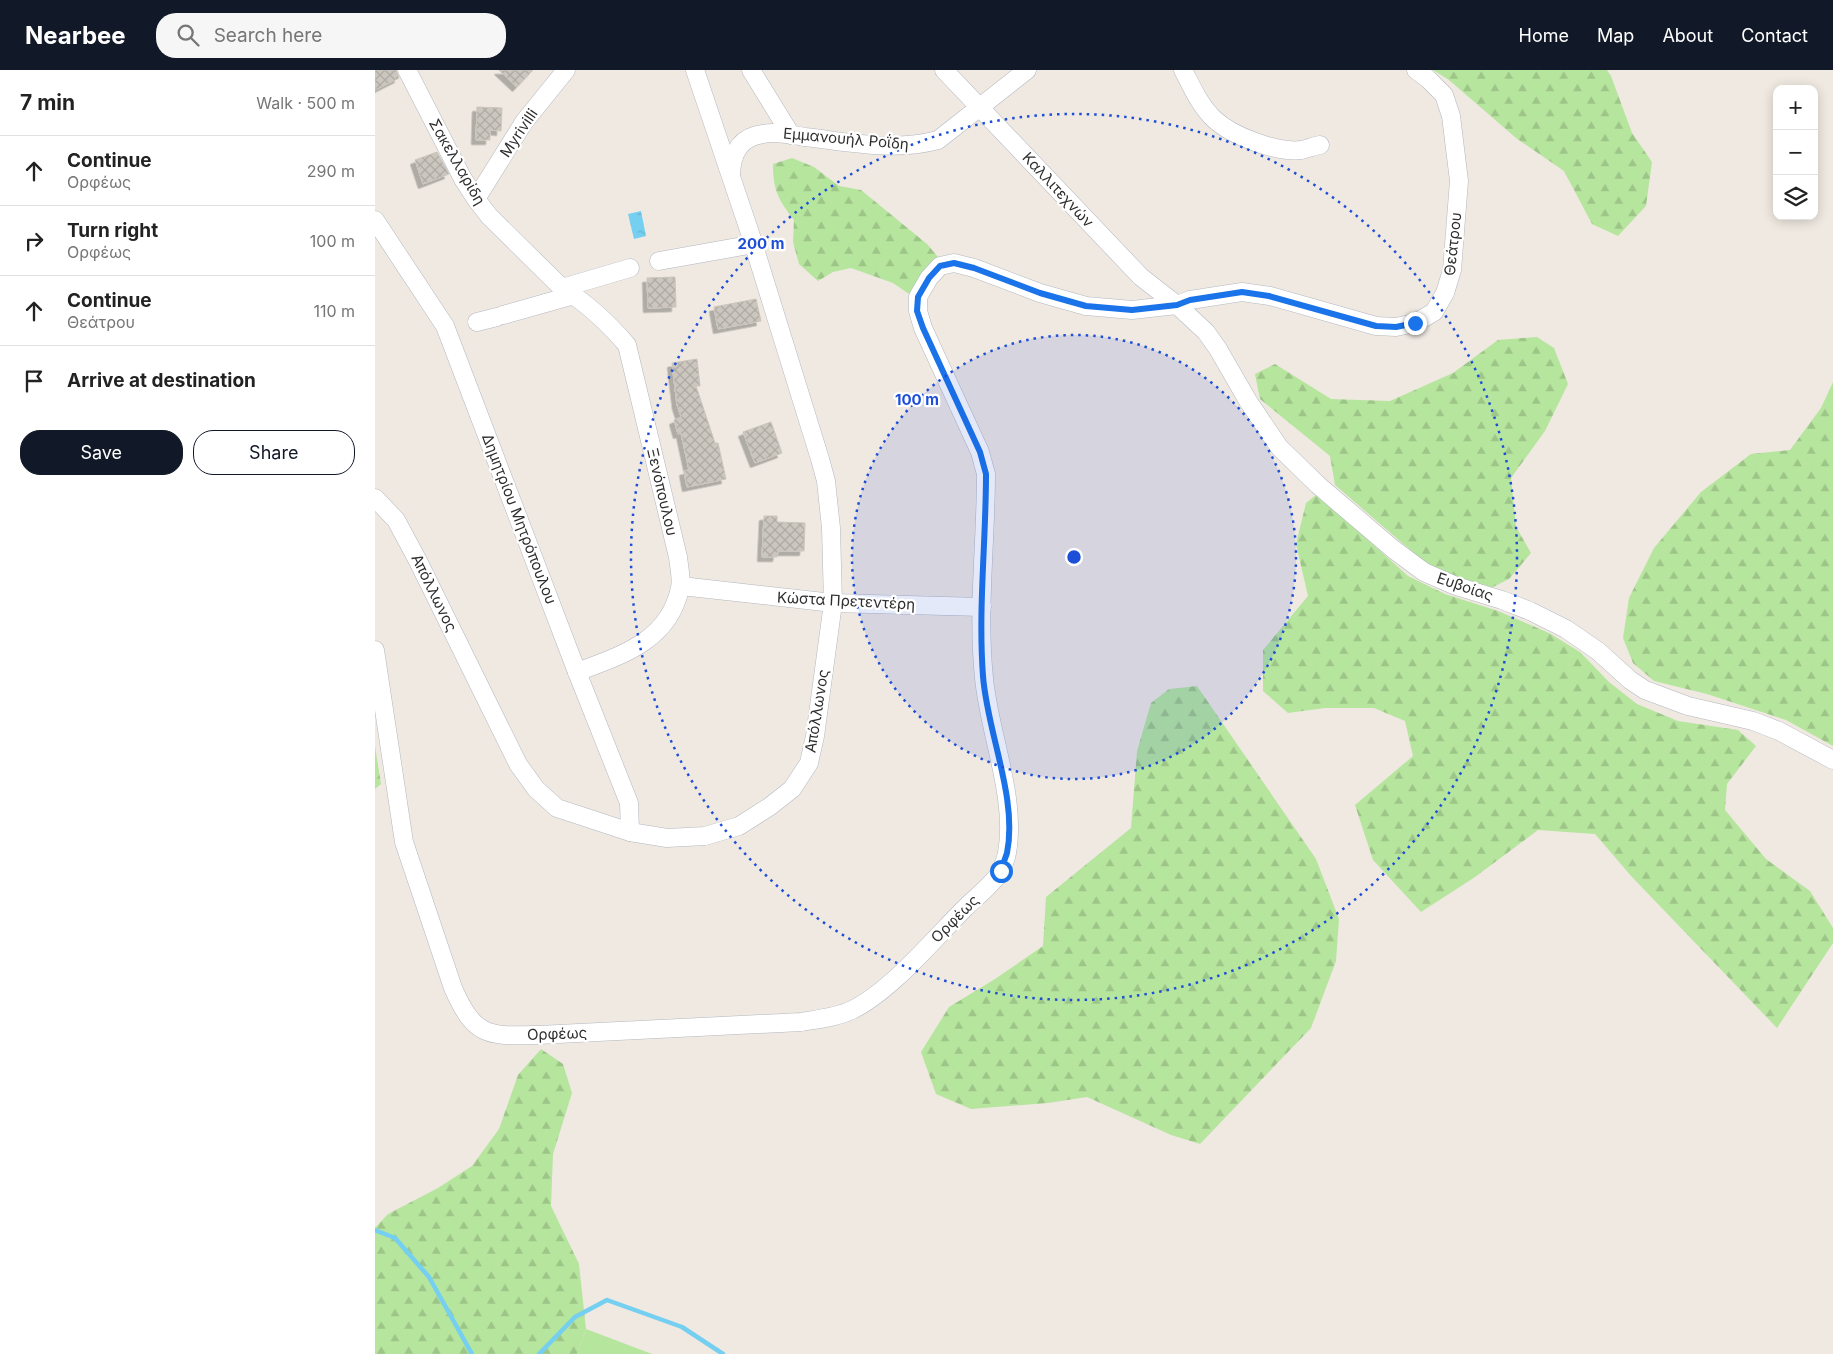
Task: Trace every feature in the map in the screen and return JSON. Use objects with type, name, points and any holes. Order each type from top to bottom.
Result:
[{"type":"street","name":"Σακελλαρίδη","points":[[407,70],[463,179],[476,199],[489,216],[568,291]]},
{"type":"street","name":"Myrivilli","points":[[476,199],[524,122],[566,70]]},
{"type":"street","name":"Απόλλωνος","points":[[375,498],[397,520],[518,764],[536,789],[557,808],[630,832],[667,838],[705,836],[739,826],[769,807],[792,789],[809,763],[815,736],[833,604],[831,528],[825,481],[821,459],[754,244],[695,70]]},
{"type":"street","points":[[751,70],[791,135]]},
{"type":"street","name":"Καλλιτεχνών","points":[[944,70],[1141,277],[1177,305]]},
{"type":"street","name":"Εμμανουήλ Ροΐδη","points":[[731,179],[735,150],[748,139],[763,134],[791,135],[891,146],[921,145],[938,140],[1027,70]]},
{"type":"street","points":[[1183,70],[1201,104],[1215,121],[1240,136],[1276,148],[1300,150],[1320,145]]},
{"type":"street","name":"Θεάτρου","points":[[1177,305],[1190,300],[1242,292],[1269,296],[1376,326],[1396,327],[1415,323],[1435,312],[1445,293],[1452,270],[1459,181],[1451,116],[1444,95],[1429,79],[1416,70]]},
{"type":"street","name":"Δημητρίου Μητρόπουλου","points":[[375,220],[445,326],[629,803],[630,832]]},
{"type":"street","points":[[659,261],[754,244]]},
{"type":"street","name":"Ορφέως","points":[[375,650],[404,842],[453,988],[462,1009],[473,1023],[485,1032],[499,1036],[509,1036],[801,1022],[831,1017],[853,1010],[894,980],[1001,871],[1007,853],[1009,829],[1007,803],[983,676],[986,474],[980,452],[923,328],[917,311],[918,297],[929,278],[940,266],[954,263],[974,268],[1040,293],[1086,306],[1132,310],[1177,305]]},
{"type":"street","points":[[477,322],[500,316],[630,268]]},
{"type":"street","name":"Ξενόπουλου","points":[[568,291],[627,345],[678,557],[681,586],[673,612],[660,630],[636,648],[577,672]]},
{"type":"street","name":"Ευβοίας","points":[[1177,305],[1206,332],[1248,401],[1279,447],[1393,549],[1424,572],[1457,586],[1523,608],[1566,629],[1598,651],[1630,680],[1645,690],[1688,706],[1753,722],[1779,731],[1833,760]]},
{"type":"street","name":"Κώστα Πρετεντέρη","points":[[681,586],[833,604],[983,607]]},
{"type":"green space","points":[[1433,70],[1607,70],[1611,76],[1632,133],[1652,162],[1646,206],[1618,236],[1592,224],[1564,171],[1516,138],[1449,80]]},
{"type":"green space","points":[[792,158],[814,167],[839,186],[861,190],[927,244],[938,257],[923,274],[912,296],[893,283],[851,268],[833,272],[818,281],[799,264],[793,242],[794,220],[777,194],[773,173],[773,164]]},
{"type":"green space","points":[[1537,337],[1554,348],[1568,384],[1545,431],[1511,478],[1516,527],[1531,553],[1509,579],[1489,589],[1430,567],[1335,485],[1330,456],[1260,399],[1255,374],[1275,364],[1331,399],[1390,401],[1453,373],[1498,340]]},
{"type":"green space","points":[[1833,382],[1833,746],[1786,720],[1707,694],[1654,681],[1633,663],[1623,638],[1629,598],[1654,548],[1701,492],[1751,454],[1790,450],[1821,408]]},
{"type":"green space","points":[[1317,494],[1408,576],[1445,594],[1498,611],[1549,633],[1580,652],[1609,682],[1637,704],[1678,721],[1738,730],[1756,746],[1727,784],[1725,810],[1766,859],[1810,891],[1833,928],[1833,943],[1777,1028],[1632,877],[1595,834],[1538,830],[1475,877],[1421,912],[1373,860],[1355,805],[1413,756],[1405,721],[1374,708],[1325,708],[1288,713],[1263,691],[1263,650],[1308,596],[1296,544],[1306,503]]},
{"type":"green space","points":[[1197,686],[1316,859],[1339,919],[1336,961],[1311,1028],[1200,1144],[1171,1135],[1087,1097],[1048,1103],[971,1109],[936,1094],[921,1052],[949,1007],[995,979],[1043,946],[1046,897],[1131,828],[1137,751],[1151,703],[1169,689]]},
{"type":"green space","points":[[375,746],[381,784],[375,789]]},
{"type":"green space","points":[[541,1049],[563,1064],[572,1093],[553,1154],[551,1206],[579,1264],[586,1329],[577,1354],[375,1354],[375,1228],[388,1214],[438,1188],[472,1166],[499,1129],[518,1075]]},
{"type":"green space","points":[[586,1329],[652,1354],[577,1354]]},
{"type":"water","points":[[641,211],[646,236],[634,239],[628,214]]},
{"type":"building","points":[[375,70],[396,70],[399,78],[375,90]]},
{"type":"building","points":[[499,70],[533,70],[517,87]]},
{"type":"building","points":[[477,107],[502,108],[501,131],[490,130],[490,140],[476,140]]},
{"type":"building","points":[[437,152],[449,174],[423,184],[415,160]]},
{"type":"building","points":[[675,277],[676,307],[648,308],[647,278]]},
{"type":"building","points":[[756,299],[761,321],[718,329],[714,307]]},
{"type":"building","points":[[697,359],[700,386],[696,386],[715,443],[718,443],[726,479],[687,487],[684,471],[689,470],[681,433],[678,434],[674,420],[681,417],[677,405],[672,363]]},
{"type":"building","points":[[771,422],[782,453],[755,463],[743,432]]},
{"type":"building","points":[[764,516],[777,516],[777,522],[805,523],[804,551],[778,551],[777,557],[762,557]]},
{"type":"waterway","points":[[375,1230],[395,1238],[429,1277],[472,1354]]},
{"type":"waterway","points":[[539,1354],[575,1317],[607,1300],[682,1327],[723,1354]]},
{"type":"route","points":[[1001,871],[1007,853],[1009,829],[1007,803],[983,676],[982,612],[986,474],[980,452],[917,311],[918,297],[929,278],[940,266],[954,263],[974,268],[1040,293],[1086,306],[1132,310],[1177,305],[1190,300],[1242,292],[1269,296],[1356,322],[1376,326],[1396,327],[1415,323]]}]
